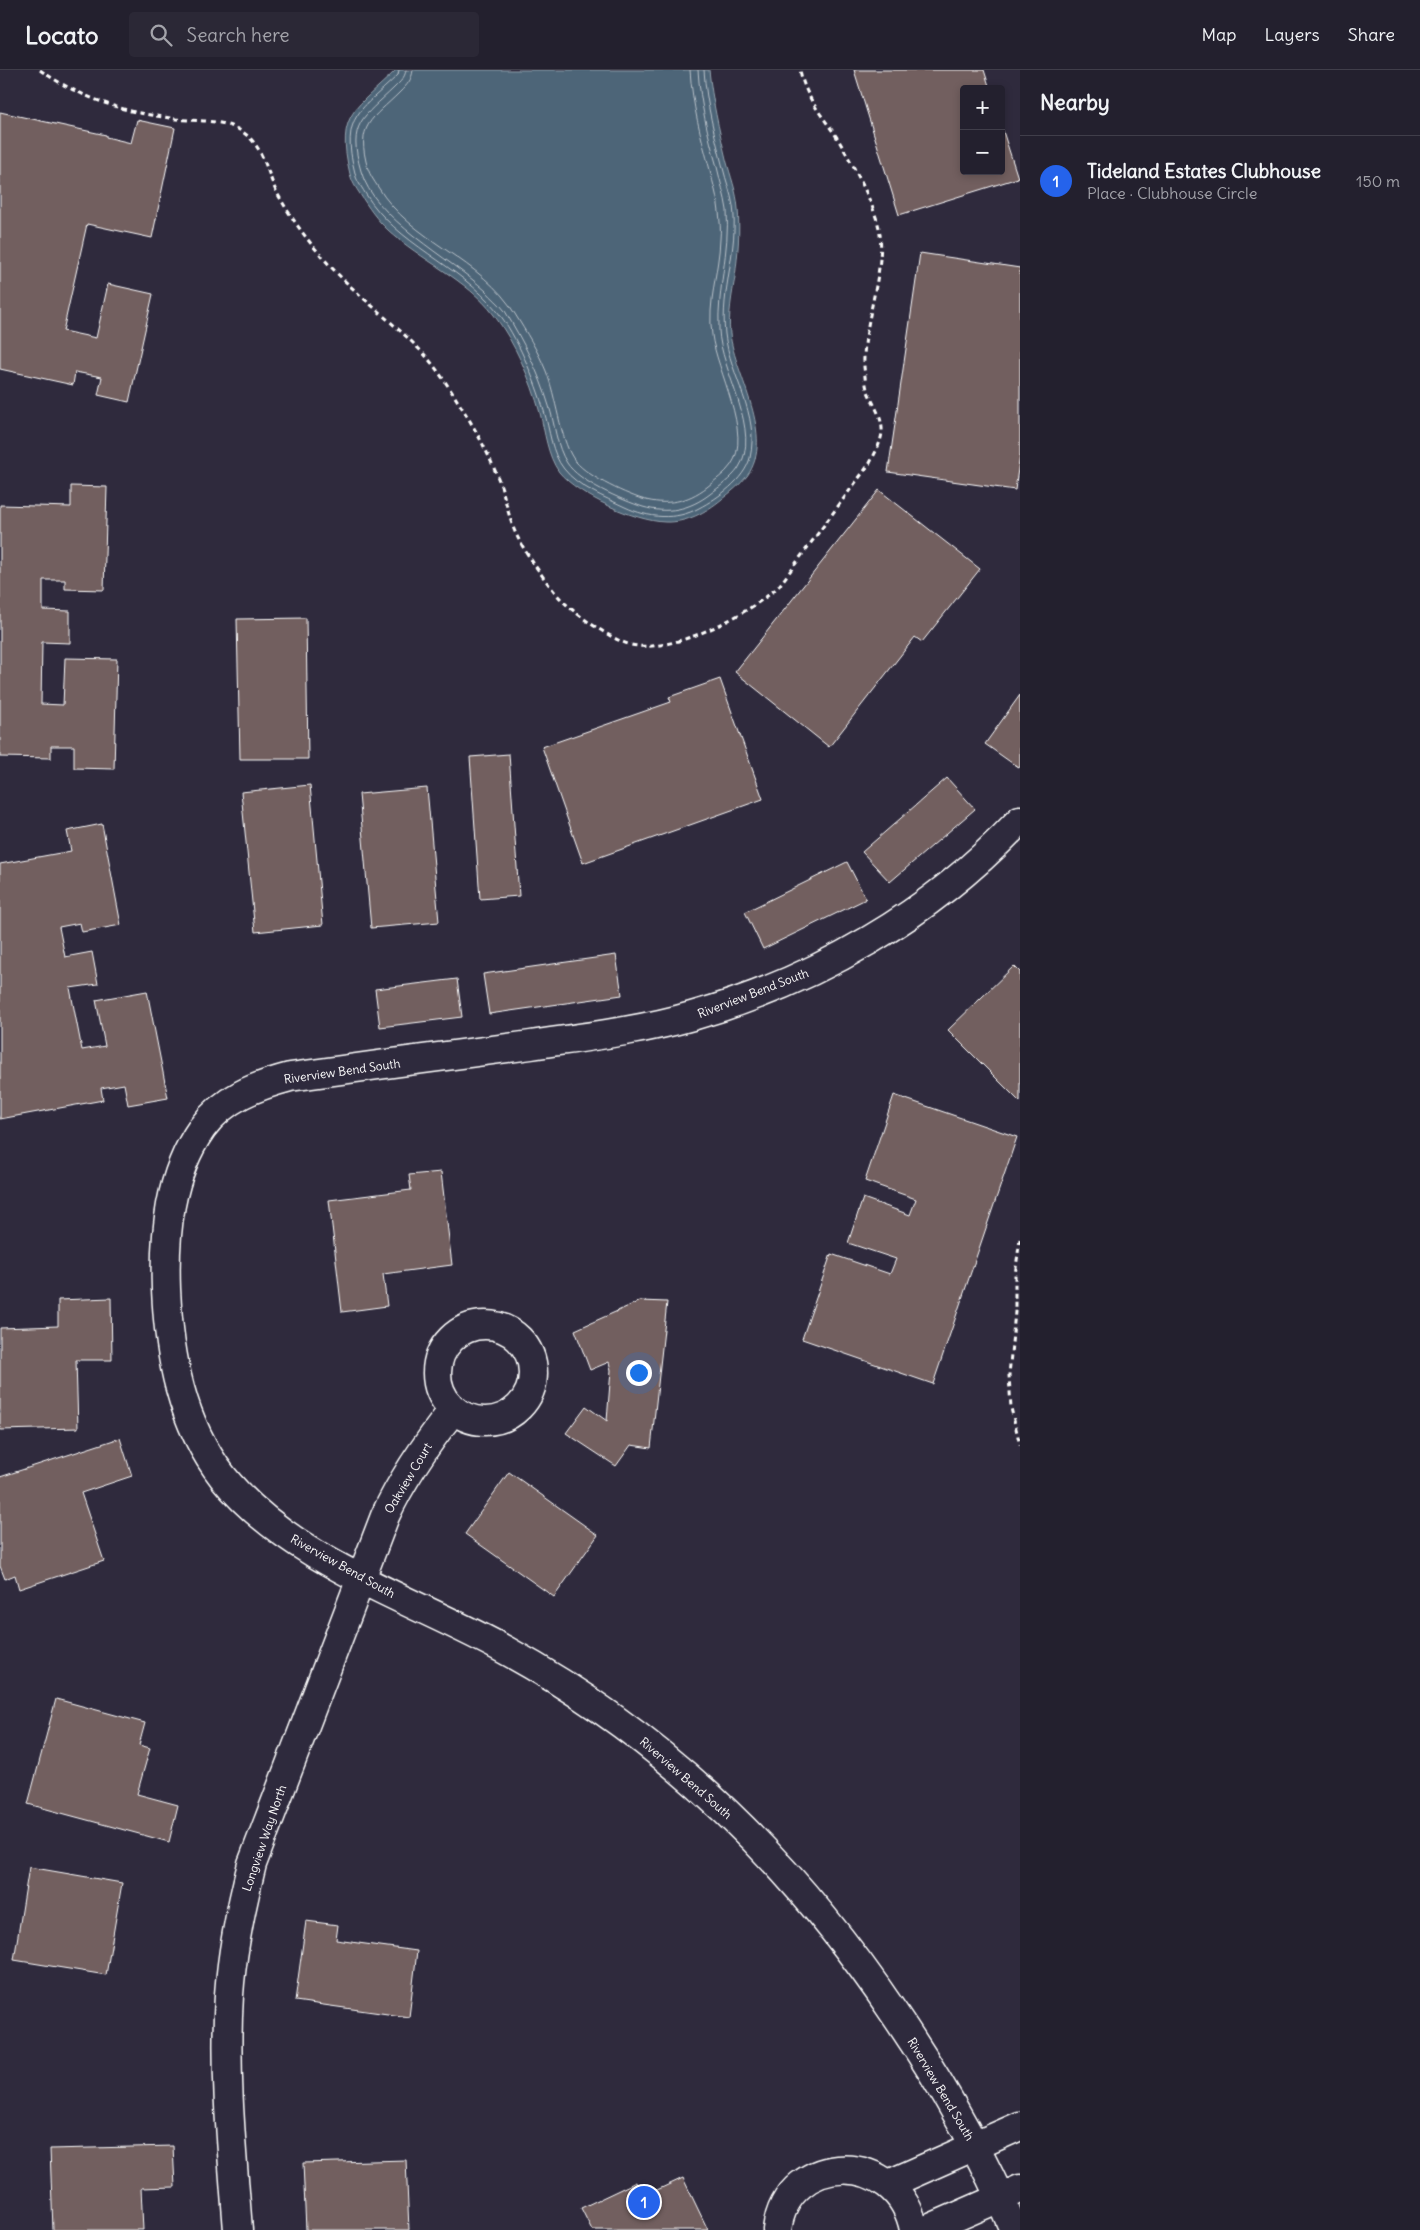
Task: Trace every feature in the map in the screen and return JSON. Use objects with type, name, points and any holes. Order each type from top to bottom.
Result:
[{"type":"street","name":"Riverview Bend South","points":[[1014,2230],[1010,2194],[975,2146],[943,2087],[872,1981],[839,1935],[762,1847],[713,1798],[671,1761],[570,1687],[508,1651],[443,1617],[361,1579],[286,1534],[240,1496],[221,1474],[206,1451],[176,1381],[168,1333],[165,1235],[184,1164],[204,1126],[238,1096],[259,1086],[290,1077],[603,1035],[651,1027],[729,1004],[807,972],[878,937],[940,894],[1020,820]]},
{"type":"street","name":"Oakview Court","points":[[361,1579],[395,1496],[426,1445],[454,1410]]},
{"type":"street","name":"Longview Way North","points":[[238,2230],[228,2103],[228,2047],[229,1993],[239,1917],[252,1864],[266,1823],[361,1579]]},
{"type":"street","points":[[889,2184],[1020,2126]]},
{"type":"street","points":[[777,2230],[779,2219],[788,2198],[804,2182],[824,2172],[847,2169],[869,2173],[889,2184],[903,2199],[911,2215],[914,2230]]},
{"type":"street","points":[[926,2230],[1010,2194]]},
{"type":"path","points":[[40,70],[77,92],[110,105],[175,119],[225,122],[240,129],[252,140],[259,150],[265,168],[278,194],[318,253],[367,303],[421,351],[438,371],[481,440],[501,488],[517,537],[565,604],[579,616],[616,638],[630,644],[646,646],[681,640],[702,633],[765,600],[779,586],[870,463],[879,446],[882,431],[880,419],[866,387],[864,365],[869,312],[880,260],[878,224],[847,155],[811,101],[803,84],[800,70]]},
{"type":"path","points":[[1020,1239],[1015,1275],[1015,1312],[1009,1375],[1011,1408],[1020,1445]]},
{"type":"water","points":[[396,70],[709,70],[716,114],[738,209],[738,243],[730,312],[730,334],[733,350],[756,424],[757,443],[755,460],[747,476],[716,504],[696,516],[681,521],[653,521],[608,506],[580,490],[559,472],[549,451],[540,413],[527,375],[502,326],[483,302],[471,291],[414,251],[388,230],[369,208],[352,180],[346,153],[345,137],[348,124],[360,104]]},
{"type":"building","points":[[854,70],[984,70],[989,85],[960,85],[960,175],[1005,175],[1005,137],[1018,178],[899,215]]},
{"type":"building","points":[[0,112],[106,135],[106,137],[131,143],[137,120],[175,128],[152,238],[87,224],[63,331],[96,338],[108,284],[153,294],[129,402],[98,395],[102,377],[75,372],[73,385],[0,369]]},
{"type":"building","points":[[920,253],[1020,268],[1020,455],[1015,490],[888,472]]},
{"type":"building","points":[[71,486],[107,487],[104,590],[65,589],[65,580],[43,580],[43,610],[70,611],[70,643],[42,642],[41,704],[63,705],[65,658],[117,659],[114,769],[74,768],[74,746],[51,746],[51,758],[0,757],[0,505],[71,507]]},
{"type":"building","points":[[879,490],[980,569],[922,642],[915,637],[829,747],[735,672]]},
{"type":"building","points":[[306,618],[308,759],[240,759],[237,619]]},
{"type":"building","points":[[720,679],[763,799],[583,863],[542,747],[671,702],[669,697]]},
{"type":"building","points":[[1020,695],[1020,766],[1019,768],[985,744]]},
{"type":"building","points":[[509,754],[519,896],[480,899],[470,757]]},
{"type":"building","points":[[947,778],[975,809],[890,882],[862,852]]},
{"type":"building","points":[[310,785],[323,925],[255,932],[241,792]]},
{"type":"building","points":[[427,788],[439,922],[371,928],[359,794]]},
{"type":"building","points":[[102,824],[121,925],[82,932],[80,923],[59,927],[65,957],[92,952],[98,984],[70,988],[82,1050],[105,1046],[96,1000],[147,991],[168,1098],[128,1105],[124,1084],[101,1088],[103,1100],[0,1119],[0,864],[71,851],[67,831]]},
{"type":"building","points":[[847,862],[866,899],[763,949],[745,912]]},
{"type":"building","points":[[616,955],[622,995],[489,1014],[483,974]]},
{"type":"building","points":[[1014,966],[1020,972],[1020,1102],[948,1030]]},
{"type":"building","points":[[457,979],[462,1017],[380,1027],[375,989]]},
{"type":"building","points":[[894,1095],[1017,1137],[933,1384],[802,1339],[831,1254],[890,1274],[896,1259],[848,1243],[863,1198],[910,1215],[916,1199],[865,1181]]},
{"type":"building","points":[[441,1172],[452,1265],[383,1274],[387,1306],[342,1312],[329,1200],[411,1190],[409,1175]]},
{"type":"building","points":[[111,1298],[112,1360],[76,1360],[78,1428],[0,1430],[0,1328],[58,1326],[58,1300]]},
{"type":"building","points":[[640,1301],[667,1302],[651,1448],[631,1445],[616,1466],[566,1433],[586,1406],[607,1421],[611,1370],[609,1362],[590,1370],[575,1330]]},
{"type":"building","points":[[120,1438],[132,1476],[81,1493],[104,1561],[19,1589],[15,1575],[5,1579],[0,1566],[0,1477]]},
{"type":"building","points":[[509,1472],[598,1535],[554,1597],[465,1534]]},
{"type":"building","points":[[56,1699],[145,1723],[139,1745],[150,1748],[137,1794],[178,1805],[169,1842],[28,1804]]},
{"type":"building","points":[[29,1867],[122,1883],[106,1975],[14,1960]]},
{"type":"building","points":[[306,1921],[338,1925],[336,1940],[417,1951],[409,2017],[295,2001]]},
{"type":"building","points":[[173,2146],[175,2187],[141,2188],[143,2230],[53,2230],[50,2149]]},
{"type":"building","points":[[406,2160],[409,2230],[306,2230],[303,2163]]},
{"type":"building","points":[[683,2178],[708,2230],[592,2230],[581,2208],[636,2182],[644,2196]]},
{"type":"place","name":"Tideland Estates Clubhouse","points":[[644,2202]]}]
